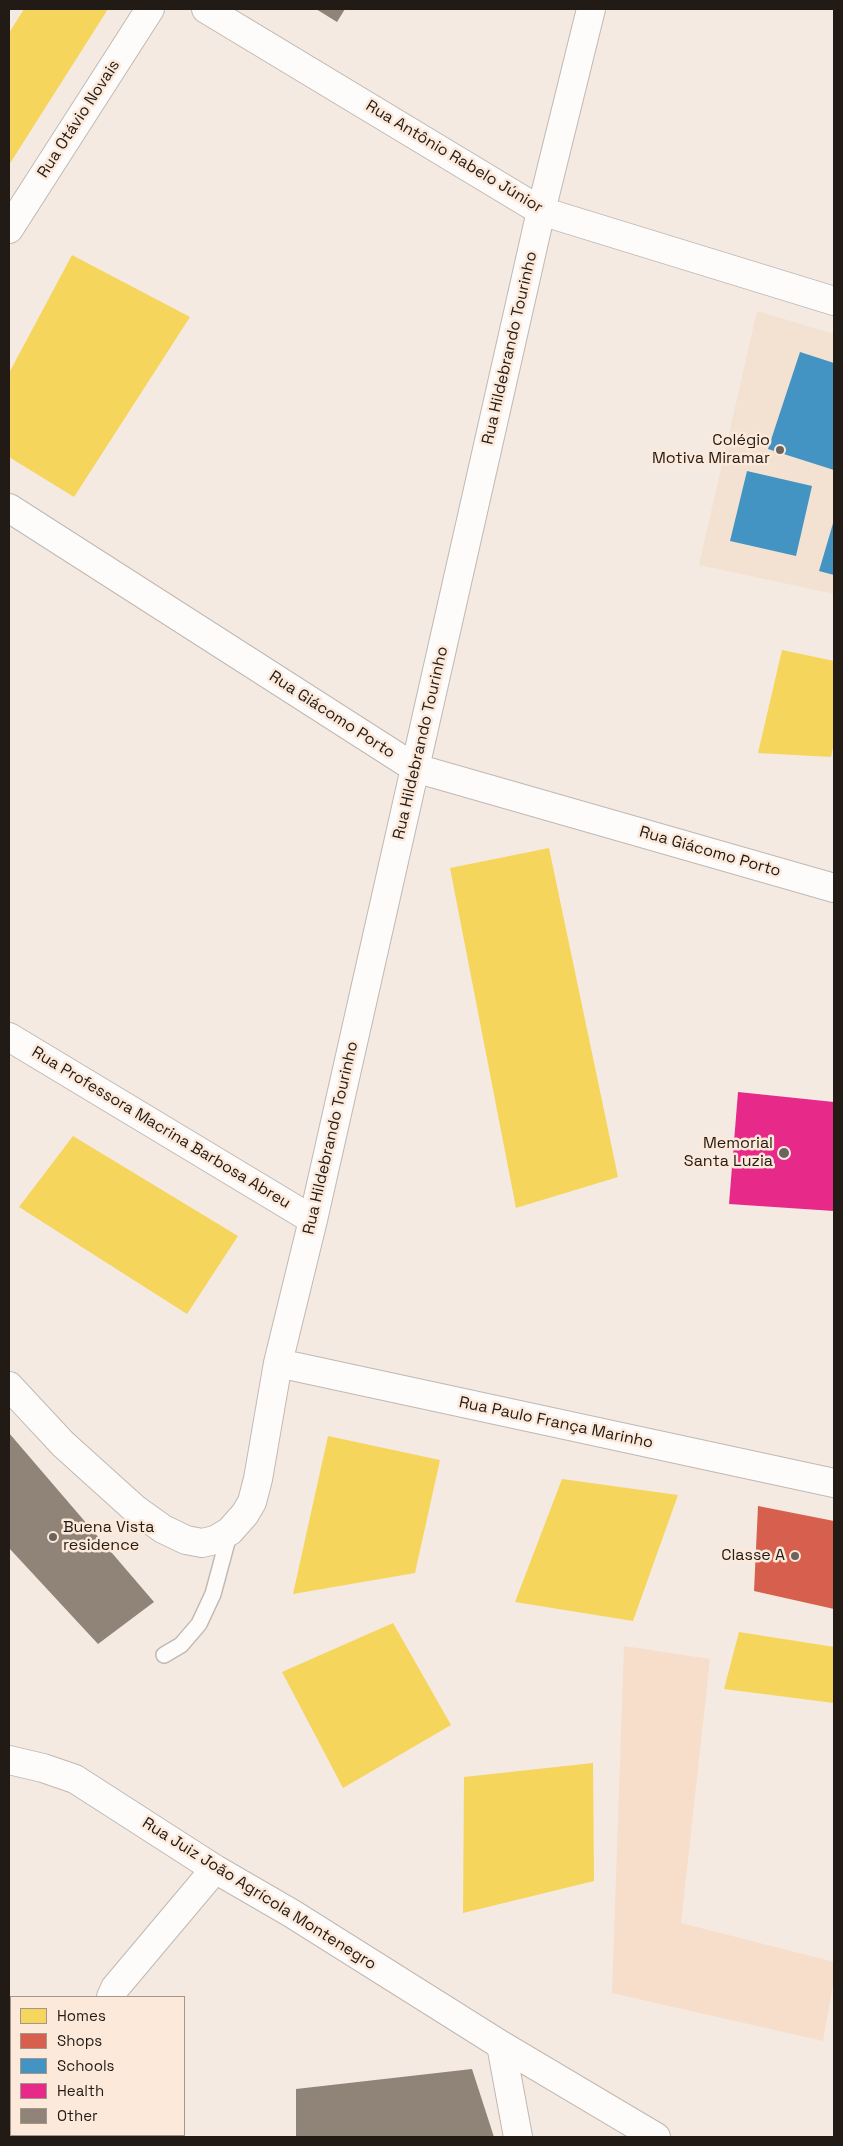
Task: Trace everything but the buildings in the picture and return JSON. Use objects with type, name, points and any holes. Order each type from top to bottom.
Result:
[{"type":"street","name":"Rua Otávio Novais","points":[[9,229],[150,9]]},
{"type":"street","name":"Rua Antônio Rabelo Júnior","points":[[206,9],[542,210],[834,301]]},
{"type":"street","name":"Rua Hildebrando Tourinho","points":[[230,1531],[245,1514],[252,1502],[258,1479],[278,1363],[313,1220],[542,210],[591,9]]},
{"type":"street","name":"Rua Giácomo Porto","points":[[9,508],[415,768],[834,888]]},
{"type":"street","name":"Rua Professora Macrina Barbosa Abreu","points":[[9,1037],[313,1220]]},
{"type":"street","name":"Rua Paulo França Marinho","points":[[278,1363],[834,1483]]},
{"type":"street","points":[[9,1386],[63,1444],[135,1509],[163,1529],[186,1540],[202,1544],[215,1540],[230,1531]]},
{"type":"street","name":"Rua Juiz João Agrícola Montenegro","points":[[9,1760],[43,1768],[75,1779],[214,1869],[291,1913],[501,2045],[656,2137]]},
{"type":"street","points":[[111,1996],[115,1988],[214,1869]]},
{"type":"street","points":[[501,2045],[518,2137]]},
{"type":"lane","points":[[164,1655],[181,1645],[199,1624],[213,1594],[230,1531]]},
{"type":"shaded area","name":"Colégio Motiva Miramar","points":[[757,311],[834,334],[834,594],[699,565]]},
{"type":"shaded area","points":[[624,1646],[710,1659],[681,1923],[834,1962],[834,1979],[823,2041],[612,1993]]},
{"type":"place","name":"Colégio Motiva Miramar","points":[[780,450]]},
{"type":"place","name":"Memorial Santa Luzia","points":[[784,1153]]},
{"type":"place","name":"Buena Vista residence","points":[[53,1537]]},
{"type":"place","name":"Classe A","points":[[795,1556]]}]
